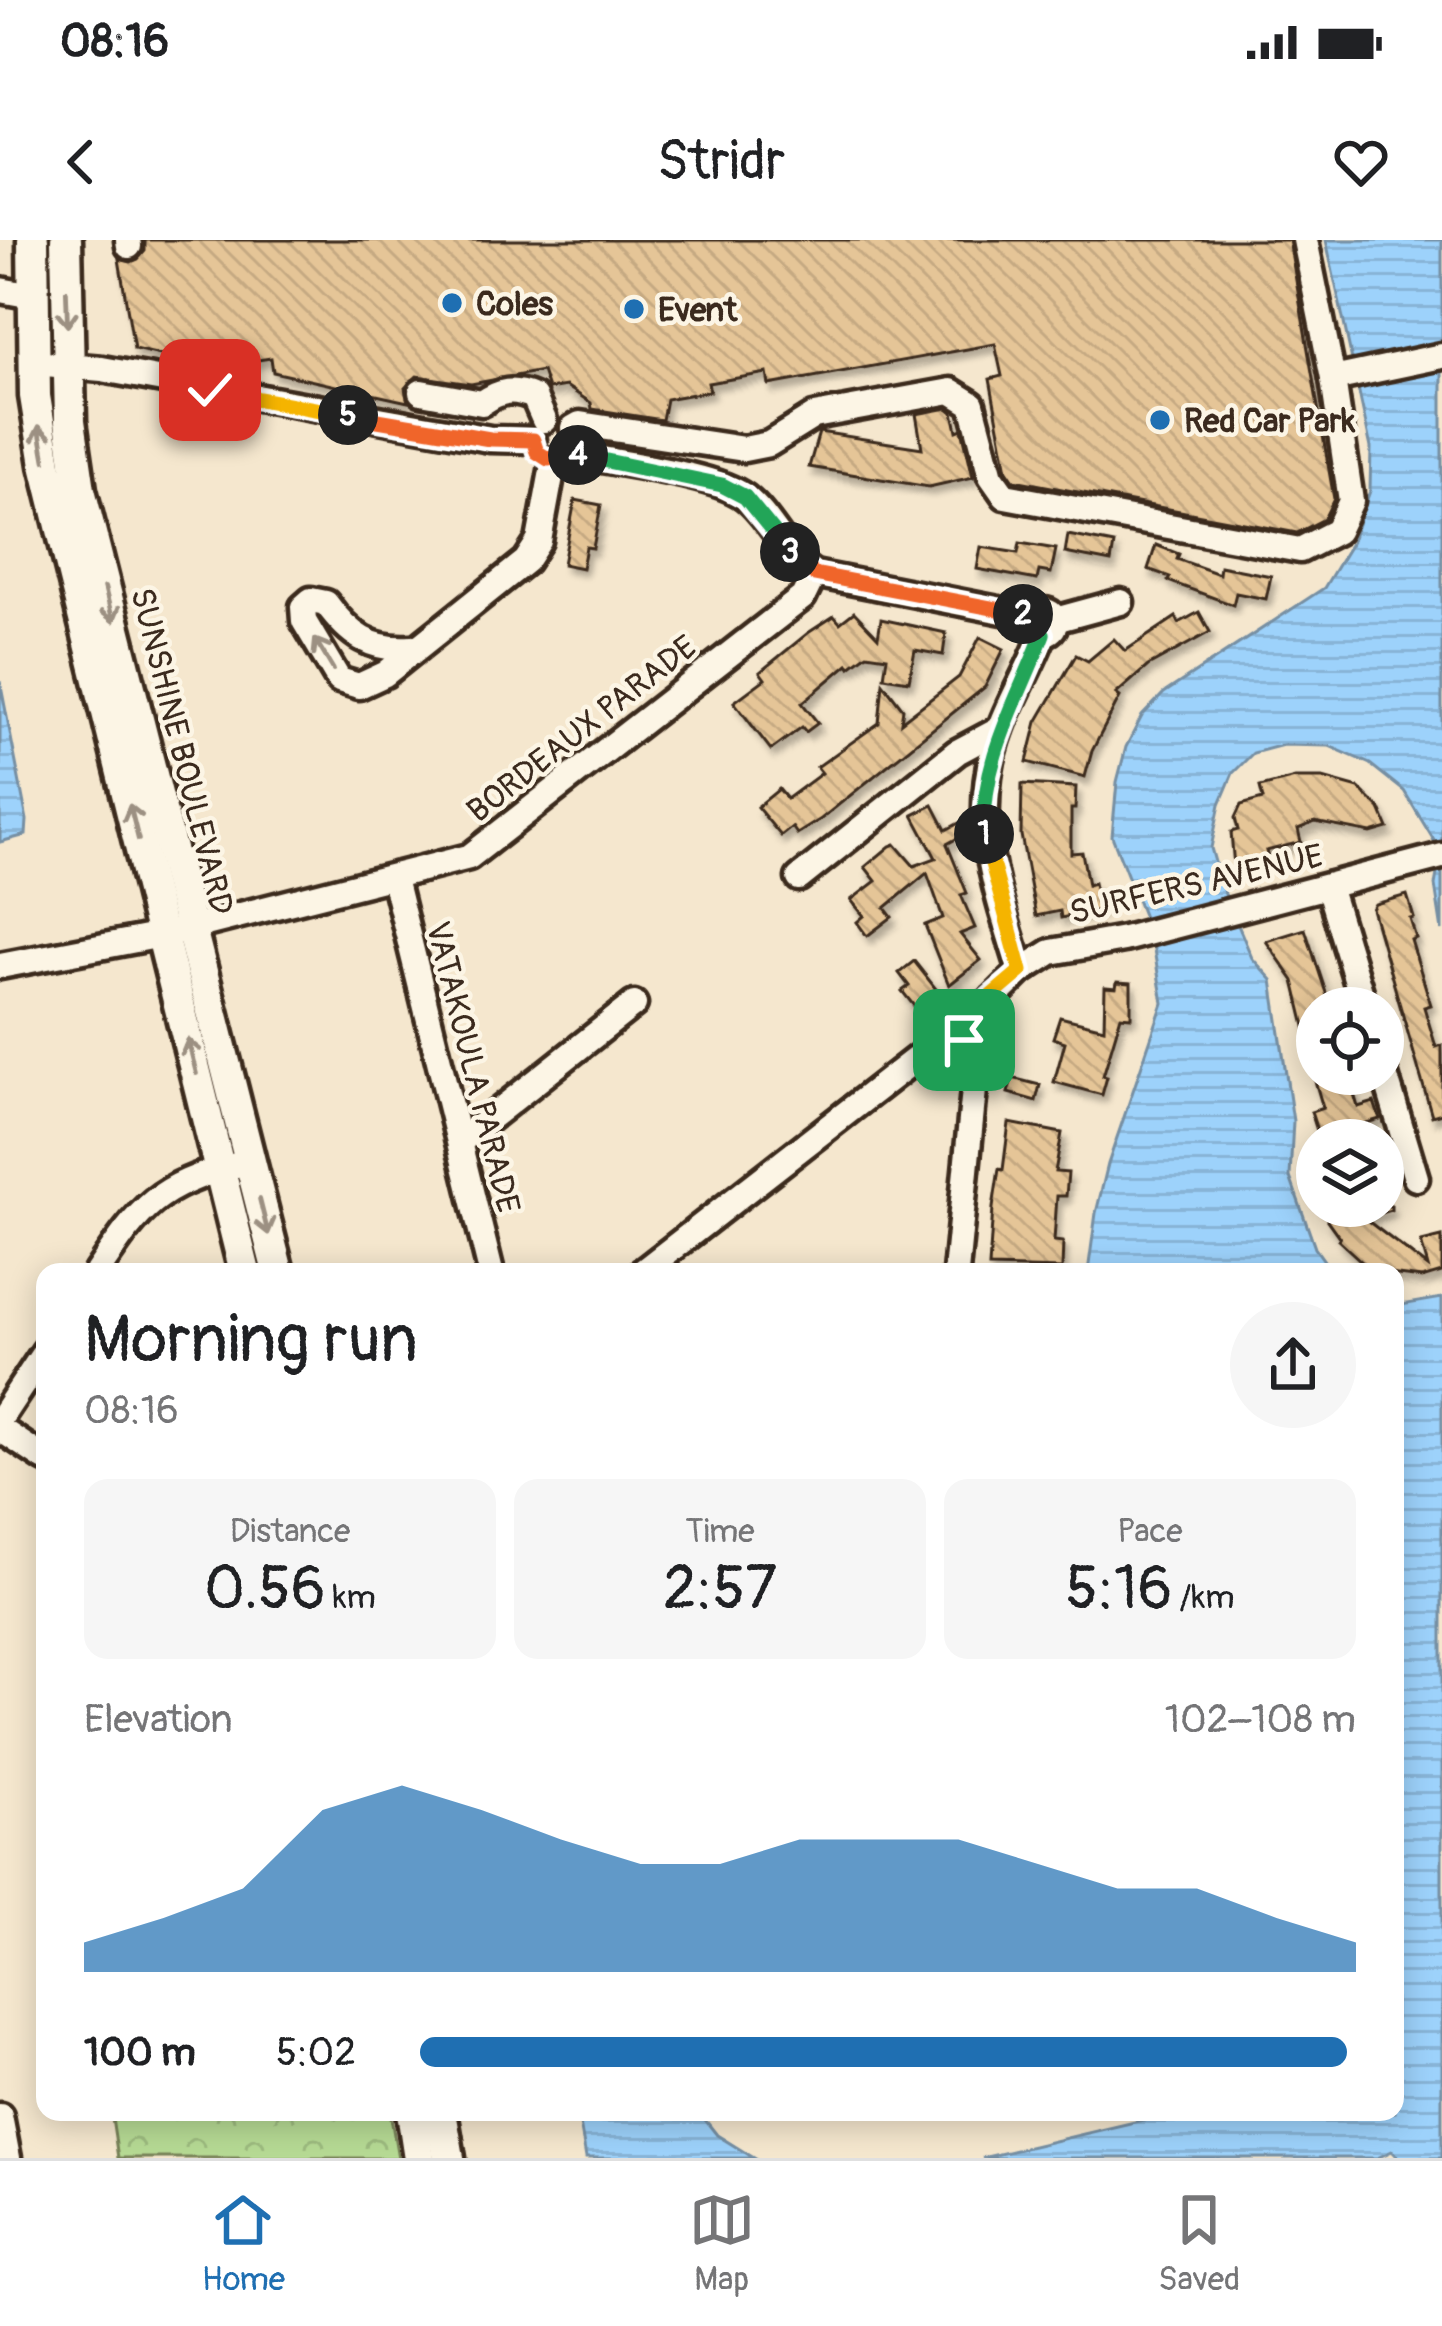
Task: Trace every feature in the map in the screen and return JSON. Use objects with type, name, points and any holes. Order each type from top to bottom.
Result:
[{"type":"main road","name":"SUNSHINE BOULEVARD","points":[[33,240],[34,363],[46,465],[236,1165],[274,1263]]},
{"type":"main road","name":"SUNSHINE BOULEVARD","points":[[67,244],[70,421],[80,490],[176,932]]},
{"type":"main road","name":"SUNSHINE BOULEVARD","points":[[236,1165],[244,1263]]},
{"type":"main road","points":[[413,2121],[419,2158]]},
{"type":"main road","points":[[443,2121],[449,2158]]},
{"type":"street","points":[[412,648],[526,561],[538,541],[566,447],[580,424],[744,448],[769,444],[814,416],[951,391],[972,404],[991,476],[1005,496],[1300,550],[1337,531],[1352,501],[1342,377],[1304,240]]},
{"type":"street","points":[[0,290],[33,296]]},
{"type":"street","points":[[1342,377],[1442,356]]},
{"type":"street","points":[[34,363],[490,439],[539,430],[557,417],[566,447]]},
{"type":"street","points":[[421,392],[482,403],[499,392],[517,390],[534,397],[537,452],[566,447],[722,485],[745,497],[800,565],[814,574],[1044,624],[1121,602]]},
{"type":"street","name":"BORDEAUX PARADE","points":[[0,966],[176,932],[469,857],[803,597],[814,574]]},
{"type":"street","points":[[1021,971],[984,830],[987,782],[1000,729],[1044,624]]},
{"type":"street","points":[[799,878],[957,752],[1000,729]]},
{"type":"street","name":"SURFERS AVENUE","points":[[653,1263],[1021,971],[1052,952],[1124,939],[1430,859]]},
{"type":"street","name":"VATAKOULA PARADE","points":[[394,878],[489,1263]]},
{"type":"street","points":[[1328,886],[1359,987]]},
{"type":"street","points":[[461,1141],[634,1004]]},
{"type":"street","points":[[955,1027],[976,1069],[957,1263]]},
{"type":"street","points":[[1391,1095],[1416,1178]]},
{"type":"street","points":[[105,1263],[158,1195],[190,1177],[236,1165]]},
{"type":"street","points":[[0,1419],[36,1365]]},
{"type":"street","points":[[0,1429],[36,1454]]},
{"type":"street","points":[[0,2116],[8,2158]]},
{"type":"green space","points":[[112,2121],[392,2121],[398,2158],[118,2158]]},
{"type":"water","points":[[1326,240],[1442,240],[1442,931],[1435,885],[1441,852],[1404,791],[1370,764],[1329,746],[1283,745],[1253,753],[1233,773],[1220,804],[1211,848],[1252,958],[1272,980],[1293,1121],[1290,1177],[1296,1194],[1296,1227],[1308,1227],[1326,1263],[1089,1263],[1108,1164],[1163,1003],[1152,938],[1112,836],[1126,747],[1142,716],[1164,693],[1324,588],[1351,543],[1370,491],[1371,448]]},
{"type":"water","points":[[0,681],[27,820],[26,835],[0,842]]},
{"type":"water","points":[[1442,1298],[1442,2158],[1399,2158],[1392,2151],[1377,2158],[982,2158],[1139,2121],[1404,2121],[1404,1304]]},
{"type":"water","points":[[580,2121],[706,2121],[717,2135],[754,2158],[586,2158]]},
{"type":"building","points":[[145,240],[1289,240],[1334,499],[1324,519],[1297,533],[1014,480],[1007,470],[990,379],[1002,376],[995,344],[769,385],[767,373],[708,383],[710,391],[666,399],[662,420],[592,409],[591,403],[566,386],[548,389],[542,371],[471,384],[417,376],[405,388],[408,402],[273,372],[271,358],[219,366],[217,356],[169,357],[134,349],[119,259],[138,259],[145,251]]},
{"type":"building","points":[[948,408],[957,431],[962,429],[973,477],[929,487],[809,467],[819,432],[922,448],[916,414]]},
{"type":"building","points":[[575,500],[601,505],[593,548],[586,547],[582,568],[563,564]]},
{"type":"building","points":[[1068,535],[1114,544],[1111,562],[1065,553]]},
{"type":"building","points":[[1020,543],[1056,549],[1051,573],[1039,571],[1037,580],[977,569],[981,547],[1018,553]]},
{"type":"building","points":[[1156,545],[1179,554],[1177,559],[1219,574],[1220,566],[1271,576],[1266,599],[1236,593],[1233,605],[1168,581],[1170,577],[1148,569]]},
{"type":"building","points":[[854,612],[878,637],[881,619],[946,633],[943,655],[915,650],[909,681],[884,677],[887,657],[867,654],[848,664],[802,703],[818,723],[806,732],[802,727],[771,750],[734,702],[765,679],[760,672],[808,633],[834,616],[840,623]]},
{"type":"building","points":[[1199,612],[1210,632],[1148,666],[1116,694],[1120,697],[1092,751],[1085,777],[1027,762],[1037,722],[1076,655],[1088,661],[1114,639],[1125,651],[1176,617],[1179,623]]},
{"type":"building","points":[[980,637],[1004,649],[985,687],[821,819],[797,834],[792,827],[781,836],[757,807],[779,789],[787,799],[822,773],[817,767],[879,723],[883,683],[903,709],[901,722],[959,677]]},
{"type":"building","points":[[1295,778],[1323,778],[1359,788],[1380,809],[1388,828],[1371,833],[1315,822],[1298,829],[1301,842],[1266,851],[1268,858],[1234,867],[1231,832],[1238,830],[1235,818],[1241,805],[1263,799],[1260,787]]},
{"type":"building","points":[[1022,784],[1076,787],[1071,853],[1082,852],[1088,885],[1094,883],[1100,910],[1061,918],[1060,911],[1036,916],[1021,835]]},
{"type":"building","points":[[933,805],[946,830],[959,823],[965,834],[947,844],[975,928],[960,934],[981,960],[949,985],[925,925],[943,918],[927,873],[885,908],[892,917],[867,936],[857,922],[864,916],[851,900],[876,881],[865,867],[890,846],[895,844],[914,866],[936,858],[913,815]]},
{"type":"building","points":[[1407,895],[1414,918],[1410,919],[1416,938],[1411,940],[1431,1005],[1424,1007],[1436,1047],[1442,1045],[1442,1113],[1432,1116],[1404,1019],[1404,987],[1395,987],[1372,909]]},
{"type":"building","points":[[1305,929],[1324,987],[1296,989],[1266,941]]},
{"type":"building","points":[[914,961],[936,989],[914,1006],[902,991],[909,986],[899,973]]},
{"type":"building","points":[[1117,982],[1131,983],[1131,1017],[1121,1016],[1102,1095],[1054,1082],[1065,1042],[1053,1038],[1060,1017],[1104,1028],[1105,987],[1116,988]]},
{"type":"building","points":[[1012,1078],[1040,1085],[1036,1101],[1008,1093]]},
{"type":"building","points":[[1319,1095],[1354,1095],[1358,1107],[1374,1102],[1380,1119],[1313,1119],[1311,1112],[1323,1108]]},
{"type":"building","points":[[1009,1123],[1062,1133],[1055,1172],[1068,1173],[1066,1196],[1057,1196],[1054,1241],[1063,1242],[1062,1263],[989,1263],[993,1208],[999,1169],[1003,1170]]},
{"type":"building","points":[[1332,1227],[1376,1227],[1428,1267],[1421,1242],[1442,1237],[1442,1272],[1422,1278],[1404,1276],[1404,1263],[1363,1263]]},
{"type":"place","name":"Coles","points":[[452,303]]},
{"type":"place","name":"Event","points":[[634,309]]},
{"type":"place","name":"Red Car Park","points":[[1160,420]]},
{"type":"route","points":[[210,390],[490,439],[533,440],[537,452],[548,459],[570,453],[722,485],[745,497],[800,565],[814,574],[1034,617],[1034,628],[1043,634],[1000,729],[987,782],[984,830],[1021,971],[955,1027],[964,1040]]}]
